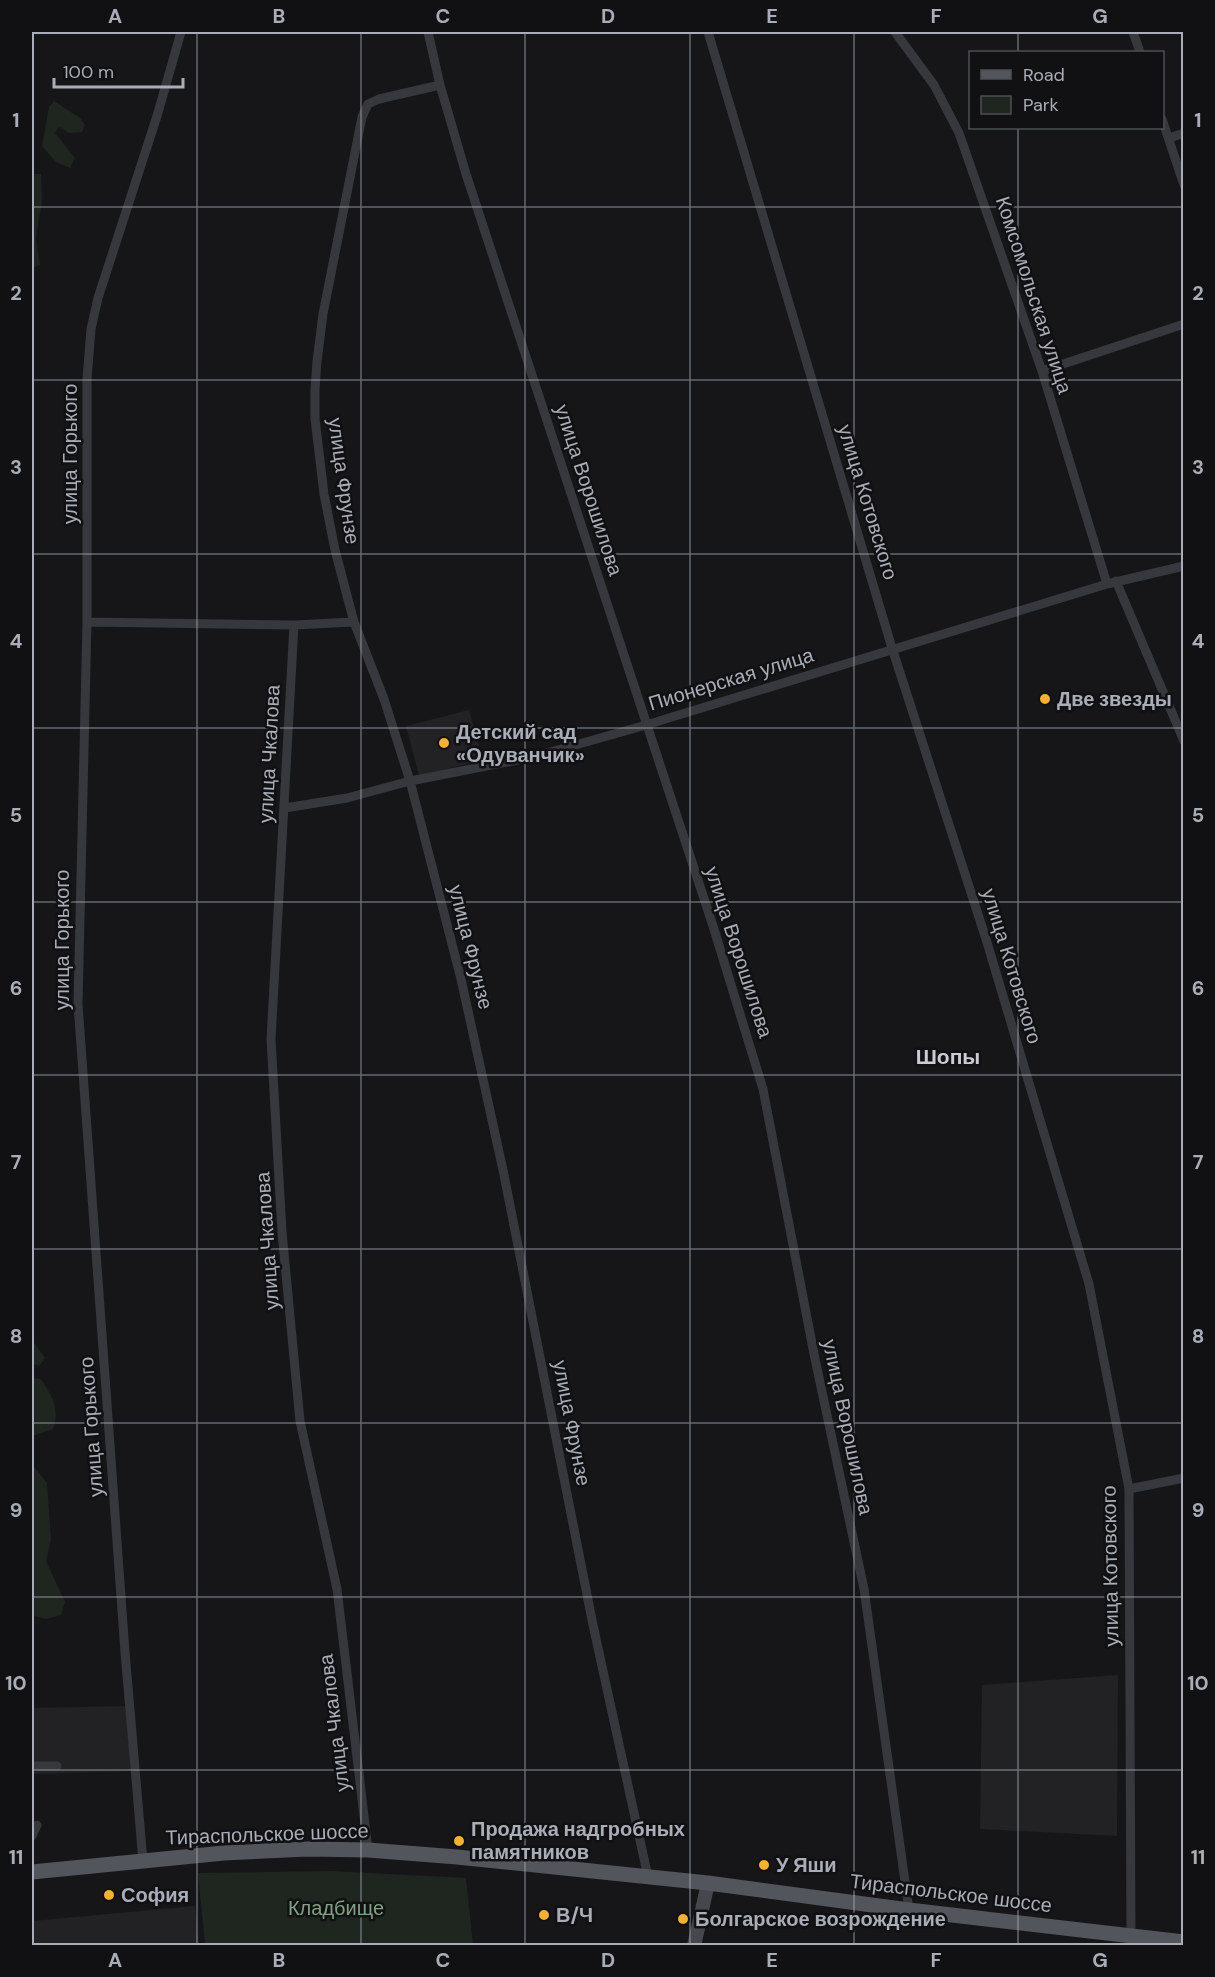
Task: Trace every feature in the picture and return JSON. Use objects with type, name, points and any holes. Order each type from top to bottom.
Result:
[{"type":"main road","name":"Тираспольское шоссе","points":[[32,1872],[224,1853],[308,1849],[368,1850],[708,1883],[909,1910],[1184,1942]]},
{"type":"main road","points":[[694,1946],[708,1883]]},
{"type":"street","name":"улица Горького","points":[[143,1861],[124,1640],[78,1004],[87,622],[87,379],[91,329],[98,298],[157,116],[181,32]]},
{"type":"street","name":"улица Ворошилова","points":[[428,32],[440,85],[466,174],[713,926],[763,1089],[816,1365],[864,1589],[909,1910]]},
{"type":"street","name":"улица Котовского","points":[[708,32],[892,648],[986,939],[1089,1284],[1129,1490],[1131,1936]]},
{"type":"street","name":"Комсомольская улица","points":[[895,32],[934,85],[959,133],[1042,371],[1111,582],[1184,741]]},
{"type":"street","points":[[1133,32],[1140,51]]},
{"type":"street","name":"улица Фрунзе","points":[[440,85],[379,99],[369,104],[362,117],[323,314],[315,389],[315,419],[324,494],[335,550],[354,622],[384,699],[410,781],[461,979],[501,1159],[593,1625],[648,1878]]},
{"type":"street","points":[[1164,125],[1184,185]]},
{"type":"street","points":[[1168,138],[1184,133]]},
{"type":"street","points":[[1042,371],[1184,324]]},
{"type":"street","name":"Пионерская улица","points":[[285,808],[347,798],[410,781],[533,757],[646,725],[1111,582],[1184,566]]},
{"type":"street","points":[[87,622],[294,625],[354,622]]},
{"type":"street","name":"улица Чкалова","points":[[294,625],[271,1039],[282,1232],[300,1421],[337,1589],[368,1850]]},
{"type":"street","points":[[1129,1490],[1184,1478]]},
{"type":"street","points":[[32,1766],[57,1766]]},
{"type":"street","points":[[32,1836],[37,1826]]},
{"type":"shaded area","name":"Детский сад «Одуванчик»","points":[[469,710],[483,760],[419,776],[406,726]]},
{"type":"shaded area","points":[[1118,1675],[1117,1836],[980,1829],[982,1685]]},
{"type":"shaded area","points":[[126,1706],[131,1771],[32,1774],[32,1708]]},
{"type":"shaded area","points":[[195,1906],[199,1945],[32,1945],[32,1921]]},
{"type":"green space","points":[[54,101],[80,118],[85,125],[82,132],[69,133],[59,127],[55,133],[75,158],[70,168],[56,162],[42,146],[49,107]]},
{"type":"green space","points":[[35,174],[41,174],[42,201],[36,238],[40,265],[32,268],[32,183]]},
{"type":"green space","points":[[32,1340],[45,1358],[39,1366],[32,1364]]},
{"type":"green space","points":[[32,1378],[41,1379],[45,1385],[54,1403],[56,1415],[53,1429],[32,1436]]},
{"type":"green space","points":[[32,1464],[47,1483],[51,1540],[46,1561],[65,1602],[61,1615],[46,1619],[34,1616],[32,1635]]},
{"type":"green space","name":"Кладбище","points":[[331,1871],[466,1878],[473,1945],[205,1945],[198,1873]]},
{"type":"place","name":"Две звезды","points":[[1045,699]]},
{"type":"place","name":"Детский сад «Одуванчик»","points":[[444,743]]},
{"type":"place","name":"Продажа надгробных памятников","points":[[459,1841]]},
{"type":"place","name":"У Яши","points":[[764,1865]]},
{"type":"place","name":"София","points":[[109,1895]]},
{"type":"place","name":"В/Ч","points":[[544,1915]]},
{"type":"place","name":"Болгарское возрождение","points":[[683,1919]]},
{"type":"district","name":"Шопы","points":[[948,1057]]}]
